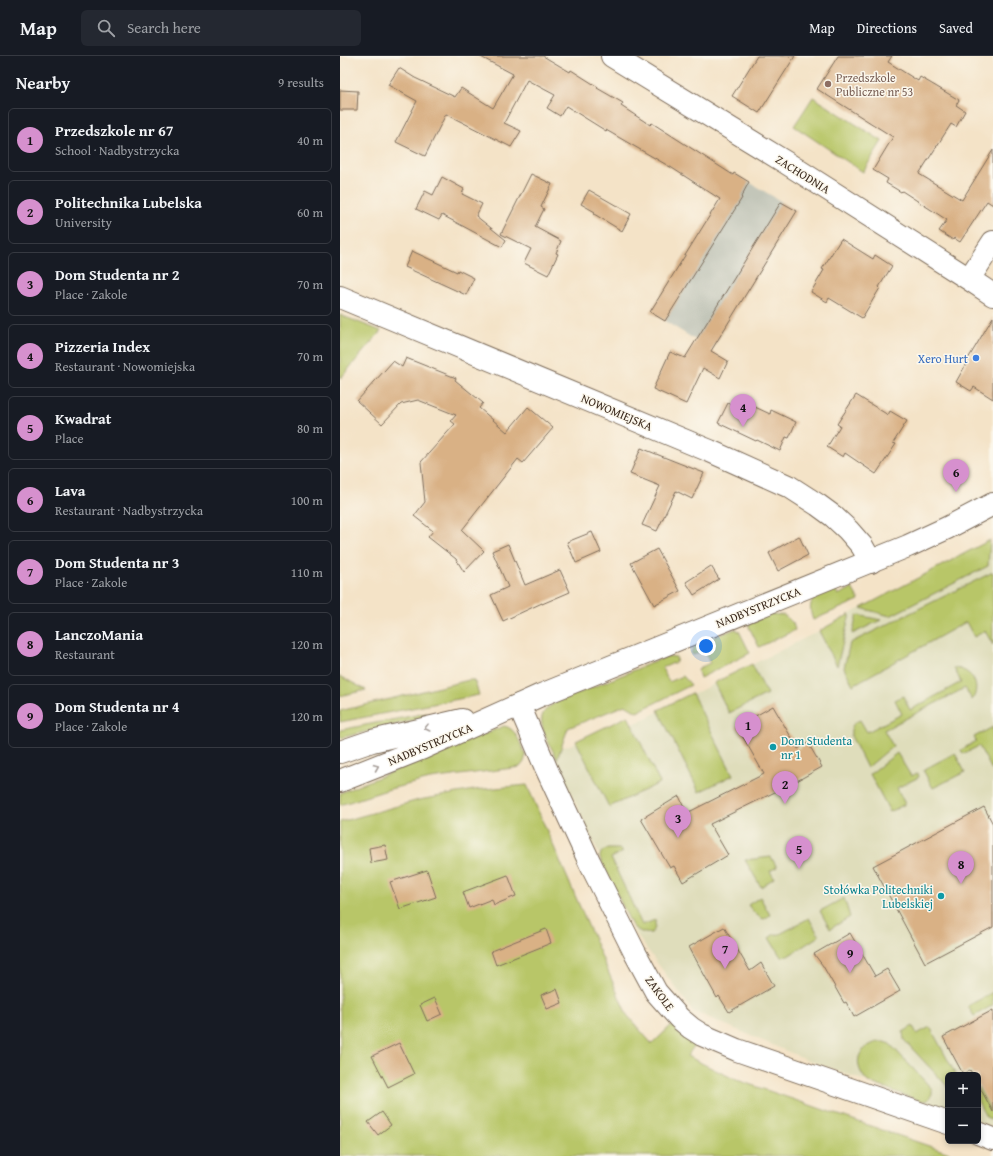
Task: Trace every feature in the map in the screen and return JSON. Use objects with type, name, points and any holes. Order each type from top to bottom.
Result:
[{"type":"street","name":"ZACHODNIA","points":[[612,56],[785,162],[969,279],[993,296]]},
{"type":"street","points":[[969,279],[993,242]]},
{"type":"street","name":"NOWOMIEJSKA","points":[[340,297],[710,451],[790,487],[806,496],[833,516],[862,546],[871,562]]},
{"type":"street","name":"NADBYSTRZYCKA","points":[[340,781],[423,748],[519,705],[871,562],[947,528],[993,504]]},
{"type":"street","name":"NADBYSTRZYCKA","points":[[340,752],[372,741],[519,705]]},
{"type":"street","name":"ZAKOLE","points":[[519,705],[590,863],[635,953],[656,992],[679,1018],[690,1028],[702,1035],[736,1050],[945,1122]]},
{"type":"street","points":[[981,1135],[993,1139]]},
{"type":"shaded area","points":[[734,173],[797,211],[712,350],[650,312],[726,189],[725,187]]},
{"type":"shaded area","points":[[993,543],[993,1128],[981,1123],[981,1072],[945,1072],[945,1110],[803,1058],[693,1011],[632,927],[552,751],[638,722],[819,631],[868,604]]},
{"type":"green space","points":[[813,97],[882,141],[863,172],[794,126]]},
{"type":"green space","points":[[340,315],[381,331],[340,379]]},
{"type":"green space","points":[[990,540],[988,566],[890,616],[861,608]]},
{"type":"green space","points":[[993,572],[993,645],[985,631],[974,637],[966,622],[853,685],[844,668],[850,643]]},
{"type":"green space","points":[[834,587],[838,595],[852,588],[859,600],[813,620],[811,607],[814,598],[822,592]]},
{"type":"green space","points":[[769,614],[784,615],[793,623],[795,630],[759,647],[749,627],[749,623]]},
{"type":"green space","points":[[850,614],[837,666],[819,631]]},
{"type":"green space","points":[[857,615],[881,620],[852,634]]},
{"type":"green space","points":[[735,629],[739,631],[750,653],[700,678],[698,671],[699,668],[710,663],[704,650],[693,655],[691,653],[693,648],[698,643]]},
{"type":"green space","points":[[668,656],[676,657],[677,659],[676,662],[662,668],[669,682],[683,676],[691,685],[637,712],[625,705],[568,728],[557,759],[543,731],[542,719],[546,709],[555,703]]},
{"type":"green space","points":[[752,664],[767,694],[729,713],[714,683]]},
{"type":"green space","points":[[954,668],[965,671],[973,679],[976,689],[972,700],[965,688],[884,730],[893,746],[867,768],[851,736],[851,728],[853,724],[860,720],[867,732],[902,714],[895,700],[903,696],[910,710],[961,682]]},
{"type":"green space","points":[[340,676],[366,690],[340,696]]},
{"type":"green space","points":[[473,680],[476,684],[479,695],[340,722],[340,711]]},
{"type":"green space","points":[[692,693],[733,775],[699,792],[658,710]]},
{"type":"green space","points":[[427,713],[419,719],[340,738],[340,730]]},
{"type":"green space","points":[[628,716],[660,783],[609,807],[576,741]]},
{"type":"green space","points":[[504,726],[508,727],[515,733],[526,755],[524,762],[520,767],[430,779],[390,789],[340,805],[340,793]]},
{"type":"green space","points":[[993,727],[992,770],[979,746],[963,754],[961,750],[976,741],[974,737]]},
{"type":"green space","points":[[897,753],[911,776],[918,773],[919,777],[897,788],[905,804],[890,812],[870,774]]},
{"type":"green space","points":[[955,753],[965,772],[933,788],[923,770]]},
{"type":"green space","points":[[527,785],[627,1015],[652,1044],[679,1018],[702,1035],[687,1056],[734,1079],[958,1156],[340,1156],[340,822],[419,800],[474,790]]},
{"type":"green space","points":[[608,849],[619,849],[623,852],[611,858],[642,925],[655,920],[655,926],[652,933],[648,934],[641,932],[632,926],[600,858],[602,852]]},
{"type":"green space","points":[[771,857],[777,867],[770,871],[774,878],[761,887],[745,860]]},
{"type":"green space","points":[[760,897],[770,915],[764,919],[757,915],[748,905]]},
{"type":"green space","points":[[844,898],[850,917],[830,929],[820,911]]},
{"type":"green space","points":[[809,918],[819,936],[788,956],[781,957],[769,938],[773,935],[780,934]]},
{"type":"green space","points":[[993,992],[993,1005],[974,1016],[968,1006]]},
{"type":"green space","points":[[913,1026],[917,1034],[930,1027],[954,1072],[945,1072],[945,1084],[904,1040],[903,1032]]},
{"type":"green space","points":[[878,1042],[890,1044],[932,1089],[932,1094],[928,1100],[921,1101],[868,1082],[860,1070],[859,1058],[865,1049]]},
{"type":"green space","points":[[981,1093],[993,1115],[993,1120],[986,1117],[981,1108]]},
{"type":"building","points":[[479,56],[543,56],[570,72],[571,70],[598,87],[597,88],[623,103],[621,106],[650,125],[652,123],[733,175],[734,173],[749,182],[741,197],[742,198],[665,321],[650,312],[720,199],[672,168],[606,131],[566,106],[560,116],[547,108],[555,95],[527,80],[504,123],[521,131],[511,147],[446,114],[425,156],[396,142],[417,101],[388,85],[399,68],[415,78],[455,97],[461,88],[493,108],[513,74]]},
{"type":"building","points":[[757,56],[795,56],[759,113],[732,96]]},
{"type":"building","points":[[838,56],[892,56],[888,62],[918,81],[920,77],[959,100],[956,105],[965,111],[956,127],[951,124],[919,174],[962,200],[993,150],[993,205],[987,201],[960,242],[954,238],[953,240],[939,231],[947,220],[902,191],[901,192],[886,183],[888,179],[873,170],[893,137],[817,89]]},
{"type":"building","points":[[340,90],[358,91],[357,110],[340,110]]},
{"type":"building","points":[[531,174],[552,184],[541,207],[544,209],[535,227],[561,241],[556,253],[558,254],[548,275],[524,263],[531,249],[501,234]]},
{"type":"building","points":[[442,177],[464,189],[462,194],[482,204],[476,216],[506,240],[502,247],[442,215],[439,220],[416,209],[425,191],[433,195]]},
{"type":"building","points":[[589,190],[631,214],[622,231],[594,214],[595,212],[581,204]]},
{"type":"building","points":[[781,202],[797,211],[711,351],[728,361],[720,378],[703,368],[686,404],[653,389],[670,352],[685,358]]},
{"type":"building","points":[[841,239],[873,259],[875,255],[892,266],[862,318],[829,298],[827,302],[811,292],[824,270],[822,269]]},
{"type":"building","points":[[412,251],[457,272],[458,270],[474,278],[466,295],[405,267]]},
{"type":"building","points":[[993,317],[993,399],[974,387],[971,391],[956,382]]},
{"type":"building","points":[[406,358],[456,378],[455,380],[483,403],[479,408],[507,432],[528,407],[553,428],[523,463],[518,459],[462,530],[484,551],[464,572],[456,559],[428,537],[433,531],[414,516],[425,502],[421,462],[455,424],[451,421],[456,415],[418,400],[401,404],[382,424],[357,401],[393,361],[402,367]]},
{"type":"building","points":[[856,395],[888,415],[890,411],[907,421],[893,443],[896,444],[876,474],[845,453],[843,457],[827,447],[840,426],[837,424]]},
{"type":"building","points":[[742,401],[770,414],[771,410],[796,422],[789,438],[786,437],[780,451],[718,423],[728,403],[739,408]]},
{"type":"building","points":[[641,448],[704,473],[692,499],[676,491],[657,531],[642,525],[660,486],[630,474]]},
{"type":"building","points":[[592,532],[601,552],[576,563],[567,542]]},
{"type":"building","points":[[799,536],[808,555],[778,571],[769,553]]},
{"type":"building","points":[[508,544],[525,585],[560,570],[570,592],[503,621],[491,595],[508,587],[492,551]]},
{"type":"building","points":[[657,549],[680,591],[654,605],[631,563]]},
{"type":"building","points":[[711,566],[719,579],[694,595],[686,582]]},
{"type":"building","points":[[773,706],[798,749],[808,743],[822,767],[777,792],[710,824],[728,855],[683,882],[674,866],[670,868],[641,819],[679,796],[687,813],[764,774],[736,727]]},
{"type":"building","name":"Stołówka Politechniki Lubelskiej","points":[[984,807],[993,824],[993,927],[925,963],[873,866]]},
{"type":"building","points":[[385,845],[388,860],[371,863],[369,848]]},
{"type":"building","points":[[427,870],[436,897],[400,909],[390,882]]},
{"type":"building","points":[[508,875],[516,896],[494,905],[492,899],[469,908],[463,892]]},
{"type":"building","points":[[724,927],[750,971],[761,963],[774,986],[729,1012],[719,996],[717,998],[689,947]]},
{"type":"building","points":[[546,929],[551,943],[496,965],[491,951]]},
{"type":"building","points":[[850,933],[875,976],[887,969],[900,991],[854,1017],[846,1002],[844,1003],[823,966],[814,954]]},
{"type":"building","points":[[557,989],[562,1003],[547,1009],[541,995]]},
{"type":"building","points":[[435,998],[442,1014],[427,1021],[420,1005]]},
{"type":"building","points":[[993,1010],[993,1112],[981,1090],[981,1072],[971,1072],[970,1070],[962,1072],[943,1037]]},
{"type":"building","points":[[399,1043],[414,1074],[388,1087],[372,1056]]},
{"type":"building","points":[[382,1112],[391,1125],[378,1135],[368,1122]]},
{"type":"place","name":"Przedszkole Publiczne nr 53","points":[[828,84]]},
{"type":"place","name":"Xero Hurt","points":[[976,358]]},
{"type":"place","name":"Pizzeria Index","points":[[743,427]]},
{"type":"place","name":"Lava","points":[[956,492]]},
{"type":"place","name":"Przedszkole nr 67","points":[[748,745]]},
{"type":"place","name":"Dom Studenta nr 1","points":[[773,747]]},
{"type":"place","name":"Politechnika Lubelska","points":[[785,804]]},
{"type":"place","name":"Dom Studenta nr 2","points":[[678,838]]},
{"type":"place","name":"Kwadrat","points":[[799,869]]},
{"type":"place","name":"LanczoMania","points":[[961,884]]},
{"type":"place","name":"Stołówka Politechniki Lubelskiej","points":[[941,896]]},
{"type":"place","name":"Dom Studenta nr 3","points":[[725,969]]},
{"type":"place","name":"Dom Studenta nr 4","points":[[850,973]]}]
